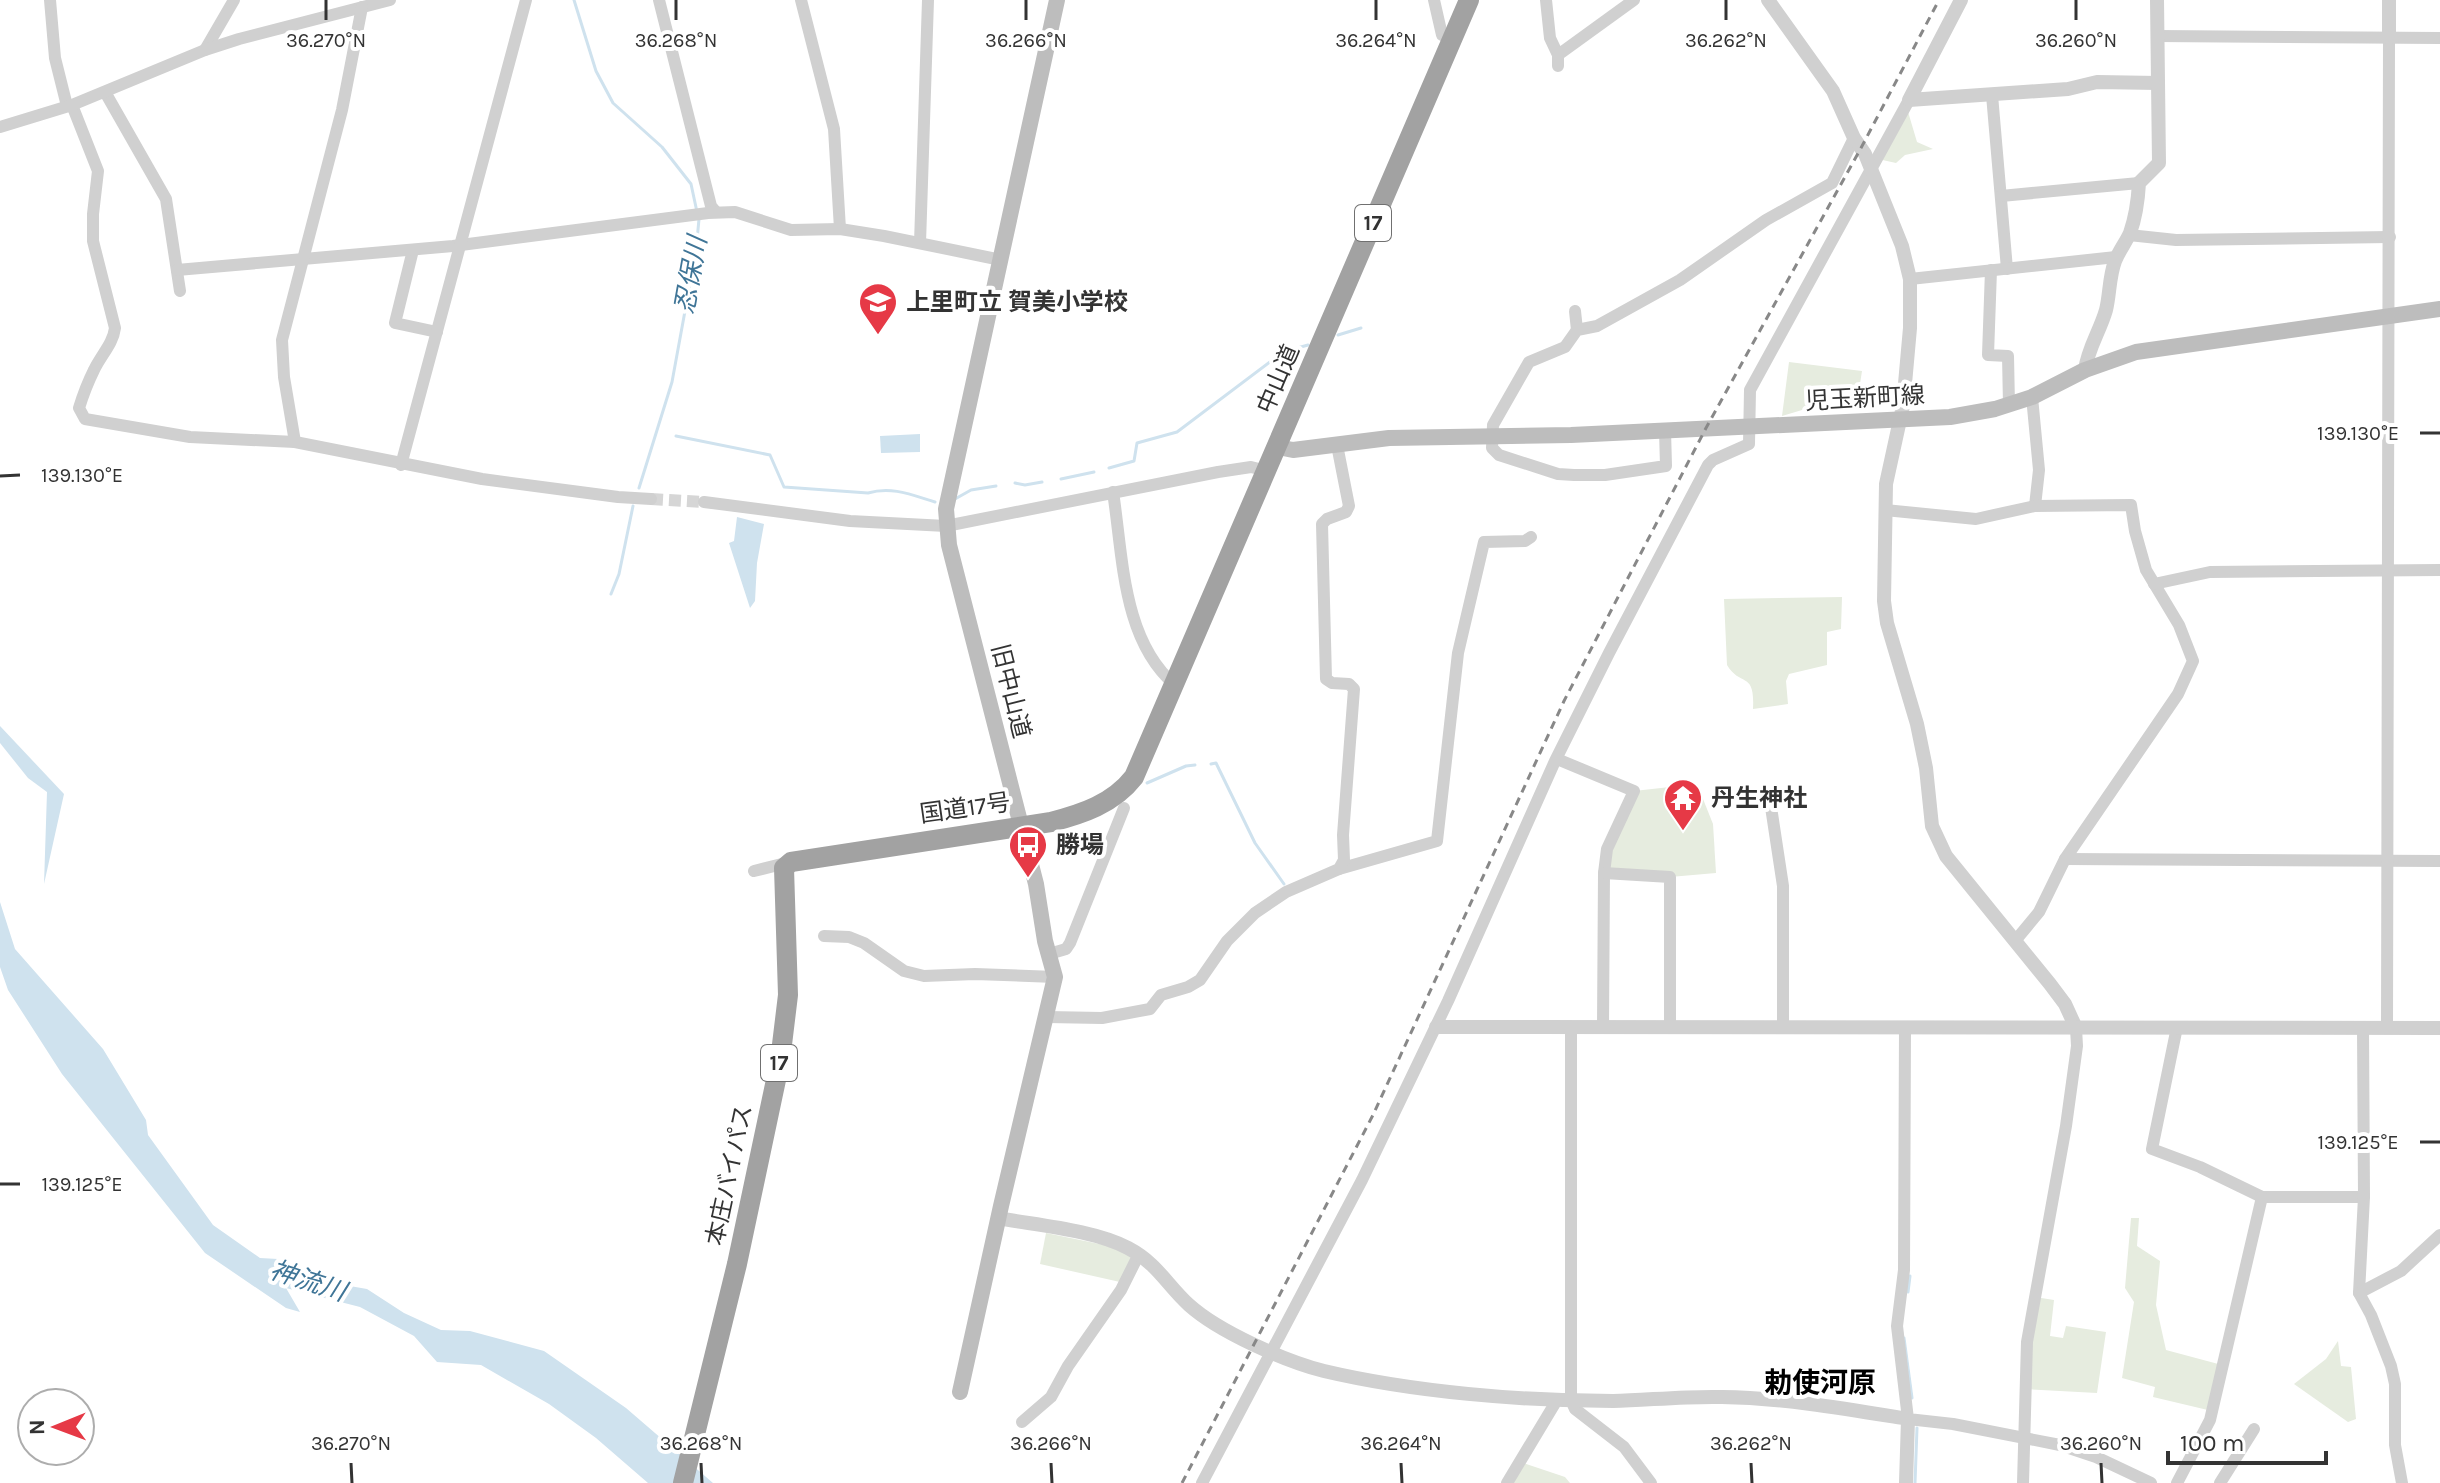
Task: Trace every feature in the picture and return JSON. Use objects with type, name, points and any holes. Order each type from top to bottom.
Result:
[{"type":"highway","name":"中山道","points":[[1134,777],[1469,0]]},
{"type":"highway","name":"国道17号","points":[[791,862],[1020,827],[1083,814],[1115,797],[1134,777]]},
{"type":"highway","name":"本庄バイパス","points":[[683,1483],[737,1264],[780,1061],[788,995],[783,871],[791,862]]},
{"type":"main road","name":"旧中山道","points":[[960,1392],[1055,977],[1040,900],[946,526],[949,486],[1057,0]]},
{"type":"main road","name":"児玉新町線","points":[[1278,447],[1293,450],[1380,438],[1492,437],[1950,417],[2032,397],[2085,370],[2136,352],[2440,309]]},
{"type":"street","points":[[50,0],[55,58],[70,106],[98,171],[93,241],[115,328],[113,339],[83,393],[79,408],[87,420],[190,437],[295,442],[490,480],[651,499]]},
{"type":"street","points":[[205,50],[234,0]]},
{"type":"street","points":[[0,127],[70,106],[205,50],[390,0]]},
{"type":"street","points":[[401,465],[526,0]]},
{"type":"street","points":[[659,0],[711,206],[710,213]]},
{"type":"street","points":[[801,0],[834,129],[840,229]]},
{"type":"street","points":[[920,243],[928,0]]},
{"type":"street","points":[[1434,0],[1442,35],[1452,40]]},
{"type":"street","points":[[1546,0],[1550,38],[1558,61],[1634,0]]},
{"type":"street","points":[[1768,0],[1833,91],[1854,138],[1865,154],[1902,246],[1910,279],[1910,328],[1901,420],[1886,484],[1887,623],[1917,724],[1926,768],[1932,826],[1948,860],[2065,1004],[2076,1028],[2077,1046],[2066,1126],[2027,1342],[2023,1483]]},
{"type":"street","points":[[1202,1483],[1270,1351],[1312,1279],[1436,1027],[1557,759],[1708,465],[1748,446],[1750,390],[1871,172],[1961,0]]},
{"type":"street","points":[[2001,196],[2139,183],[2159,163],[2157,0]]},
{"type":"street","points":[[2387,1028],[2389,0]]},
{"type":"street","points":[[295,442],[284,377],[282,340],[342,110],[362,7]]},
{"type":"street","points":[[2157,36],[2440,38]]},
{"type":"street","points":[[1909,100],[2068,89],[2097,82],[2158,83]]},
{"type":"street","points":[[105,92],[166,199],[180,291]]},
{"type":"street","points":[[1992,95],[2007,269]]},
{"type":"street","points":[[1577,330],[1597,326],[1680,280],[1766,220],[1832,183],[1854,138]]},
{"type":"street","points":[[2085,370],[2088,352],[2097,337],[2107,307],[2116,257],[2129,235],[2138,208],[2139,183]]},
{"type":"street","points":[[177,270],[462,245],[735,212],[791,230],[840,229],[1001,260]]},
{"type":"street","points":[[2129,235],[2176,240],[2390,237]]},
{"type":"street","points":[[413,250],[395,323],[437,332]]},
{"type":"street","points":[[1910,279],[2116,257]]},
{"type":"street","points":[[1991,270],[1988,355],[2008,356],[2009,405]]},
{"type":"street","points":[[1575,311],[1577,330],[1565,347],[1529,362],[1493,425],[1492,448],[1496,454],[1558,474],[1605,475],[1666,466],[1665,430]]},
{"type":"street","points":[[2032,397],[2039,470],[2035,506]]},
{"type":"street","points":[[1337,445],[1349,506],[1346,512],[1325,520],[1322,527],[1325,676],[1330,683],[1349,684],[1354,689],[1343,835],[1344,860],[1339,869]]},
{"type":"street","points":[[704,502],[850,521],[946,526],[1238,468],[1256,467],[1267,471]]},
{"type":"street","points":[[1113,492],[1127,589],[1139,632],[1158,668],[1175,685]]},
{"type":"street","points":[[1885,510],[1976,519],[2035,506],[2131,505],[2146,570],[2179,625],[2193,661],[2178,694],[2065,859],[2039,912],[2015,941]]},
{"type":"street","points":[[1047,1017],[1102,1018],[1150,1009],[1161,995],[1200,980],[1227,941],[1255,913],[1286,892],[1339,869],[1437,841],[1458,653],[1484,542],[1525,541],[1531,537]]},
{"type":"street","points":[[2154,584],[2210,572],[2440,570]]},
{"type":"street","points":[[1557,759],[1634,791],[1607,849],[1604,873],[1603,1027]]},
{"type":"street","points":[[1771,807],[1783,886],[1783,1027]]},
{"type":"street","points":[[1049,954],[1066,949],[1070,943],[1124,808]]},
{"type":"street","points":[[2065,859],[2440,861]]},
{"type":"street","points":[[754,871],[791,862]]},
{"type":"street","points":[[1604,873],[1670,877],[1670,1027]]},
{"type":"street","points":[[824,936],[849,937],[864,943],[904,971],[924,976],[1055,977]]},
{"type":"street","points":[[1436,1027],[2440,1028]]},
{"type":"street","points":[[1507,1483],[1564,1400],[1571,1027]]},
{"type":"street","points":[[1905,1027],[1904,1270],[1897,1326],[1908,1419],[1906,1483]]},
{"type":"street","points":[[2177,1027],[2152,1149],[2200,1167],[2262,1197],[2364,1197]]},
{"type":"street","points":[[2363,1028],[2364,1197],[2359,1293],[2391,1366],[2395,1384],[2395,1445],[2402,1483]]},
{"type":"street","points":[[2177,1483],[2210,1420],[2262,1197]]},
{"type":"street","points":[[998,1218],[1097,1237],[1125,1246],[1157,1267],[1189,1305],[1208,1319],[1270,1351],[1322,1370],[1370,1380],[1481,1394],[1564,1400],[1764,1399],[1953,1424],[2024,1436],[2096,1457],[2151,1483]]},
{"type":"street","points":[[2359,1293],[2401,1271],[2440,1235]]},
{"type":"street","points":[[1022,1422],[1051,1397],[1068,1366],[1121,1290],[1139,1254]]},
{"type":"street","points":[[1564,1400],[1624,1447],[1651,1483]]},
{"type":"street","points":[[2220,1483],[2254,1429]]},
{"type":"shaded area","points":[[1906,105],[1917,142],[1933,149],[1905,155],[1896,163],[1878,159]]},
{"type":"shaded area","points":[[1789,362],[1862,371],[1857,403],[1822,404],[1782,416]]},
{"type":"shaded area","points":[[1842,597],[1841,629],[1827,632],[1827,665],[1789,674],[1786,681],[1788,704],[1753,709],[1752,689],[1727,665],[1724,599]]},
{"type":"shaded area","points":[[1697,784],[1713,824],[1716,873],[1670,877],[1604,873],[1634,791]]},
{"type":"shaded area","points":[[2131,1218],[2139,1218],[2137,1246],[2160,1261],[2156,1305],[2166,1350],[2222,1365],[2212,1411],[2153,1397],[2155,1387],[2122,1378],[2134,1302],[2125,1288]]},
{"type":"shaded area","points":[[1046,1233],[1119,1248],[1133,1259],[1120,1282],[1040,1264]]},
{"type":"shaded area","points":[[2035,1297],[2054,1300],[2050,1336],[2063,1338],[2066,1326],[2106,1332],[2097,1393],[2024,1389]]},
{"type":"shaded area","points":[[2338,1341],[2341,1366],[2351,1367],[2356,1419],[2348,1422],[2294,1384],[2326,1359]]},
{"type":"shaded area","points":[[1520,1462],[1565,1477],[1570,1483],[1507,1483]]},
{"type":"water","points":[[920,434],[920,452],[881,453],[880,436]]},
{"type":"water","points":[[737,517],[764,524],[757,563],[755,601],[750,608],[729,543],[734,541]]},
{"type":"water","points":[[0,726],[64,794],[44,884],[47,792],[28,778],[0,743]]},
{"type":"water","name":"神流川","points":[[0,902],[15,949],[103,1049],[146,1120],[148,1135],[213,1225],[260,1258],[278,1259],[315,1280],[367,1289],[404,1313],[441,1330],[470,1331],[544,1351],[626,1408],[713,1483],[648,1483],[596,1438],[549,1404],[481,1365],[437,1362],[414,1336],[360,1307],[286,1288],[300,1312],[286,1308],[205,1253],[62,1074],[8,990],[0,967]]},
{"type":"waterway","name":"忍保川","points":[[574,0],[596,71],[613,103],[662,147],[691,184],[697,212]]},
{"type":"waterway","name":"忍保川","points":[[639,488],[672,382],[699,219]]},
{"type":"waterway","points":[[1338,335],[1361,328]]},
{"type":"waterway","points":[[1109,468],[1134,461],[1137,443],[1177,432],[1283,352],[1308,345]]},
{"type":"waterway","points":[[676,436],[770,455],[784,487],[868,493],[894,491],[935,502]]},
{"type":"waterway","points":[[1061,479],[1094,472]]},
{"type":"waterway","points":[[1015,483],[1042,482]]},
{"type":"waterway","points":[[955,499],[971,490],[996,486]]},
{"type":"waterway","name":"忍保川","points":[[611,594],[619,574],[633,506]]},
{"type":"waterway","points":[[1211,764],[1216,763],[1255,843],[1284,884]]},
{"type":"waterway","points":[[1147,783],[1195,765]]},
{"type":"waterway","points":[[1908,1292],[1910,1276]]},
{"type":"waterway","points":[[1904,1338],[1912,1398]]},
{"type":"waterway","points":[[1915,1483],[1917,1428]]},
{"type":"tunnel","points":[[651,499],[704,502]]},
{"type":"railway","points":[[1182,1483],[1373,1115],[1564,701],[1706,428],[1939,0]]},
{"type":"place","name":"上里町立 賀美小学校","points":[[878,336]]},
{"type":"place","name":"丹生神社","points":[[1683,832]]},
{"type":"place","name":"勝場","points":[[1028,879]]},
{"type":"district","name":"勅使河原","points":[[1820,1382]]}]
